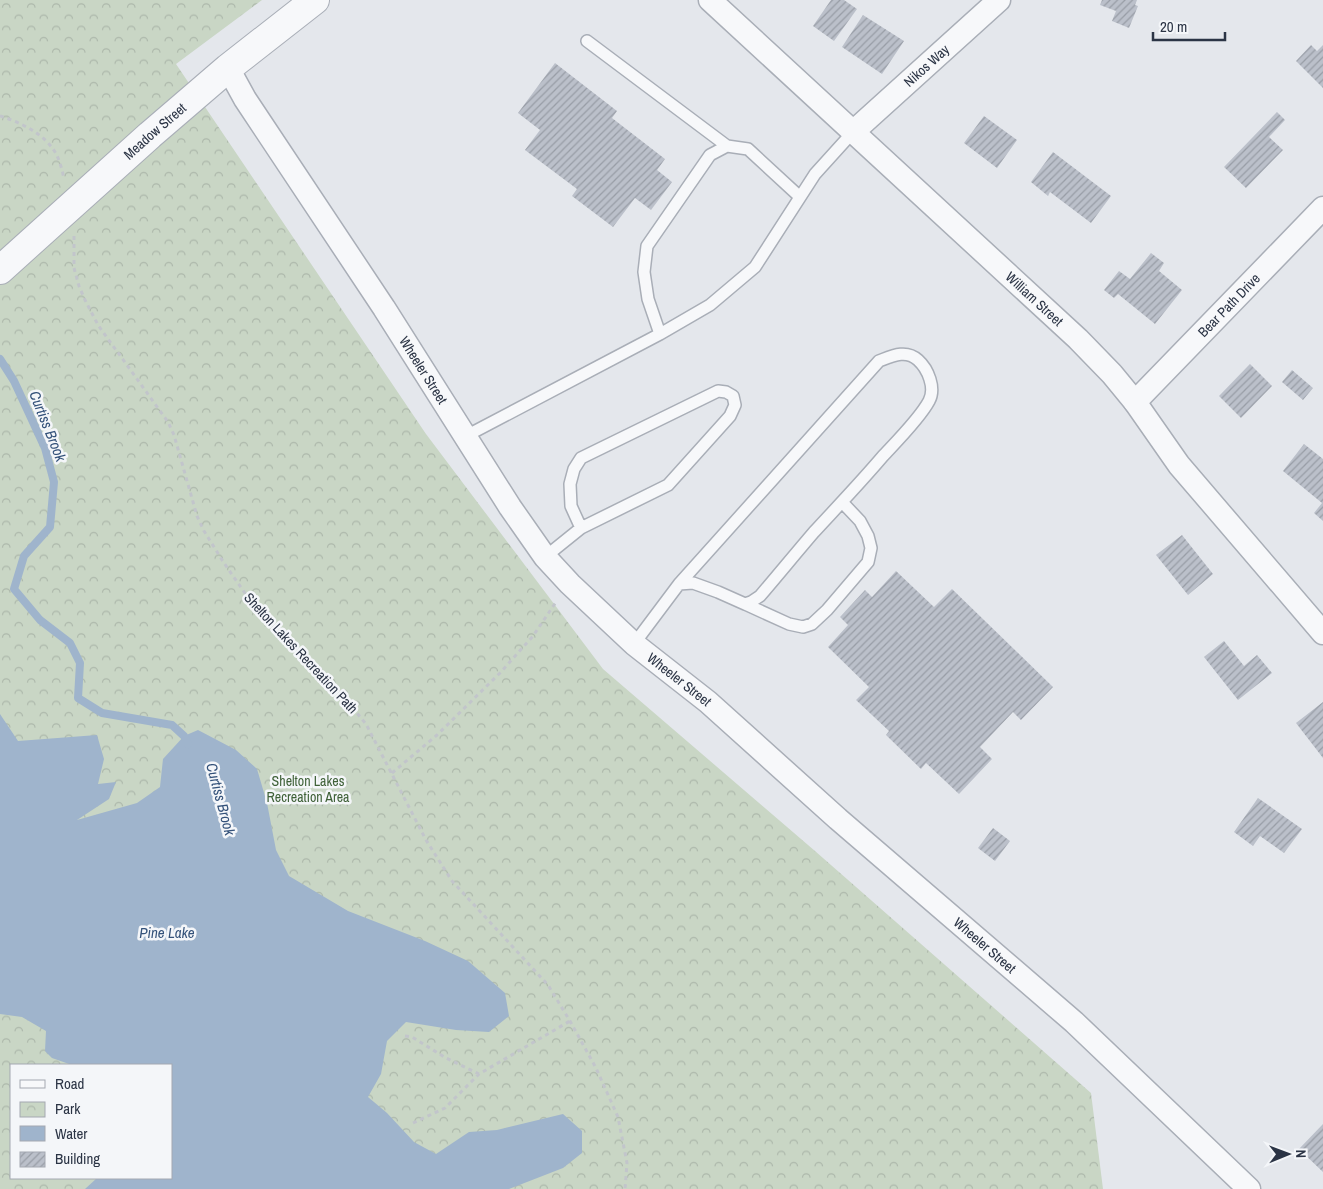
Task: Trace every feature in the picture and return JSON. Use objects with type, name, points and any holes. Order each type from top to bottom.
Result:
[{"type":"street","name":"Meadow Street","points":[[0,270],[228,68],[315,0]]},
{"type":"street","name":"William Street","points":[[710,0],[1078,339],[1112,374],[1135,402],[1179,465],[1323,633]]},
{"type":"street","name":"Nikos Way","points":[[853,132],[999,0]]},
{"type":"street","name":"Wheeler Street","points":[[228,68],[246,99],[384,308],[510,507],[545,557],[570,584],[634,644],[708,702],[838,819],[1074,1022],[1249,1189]]},
{"type":"street","name":"Bear Path Drive","points":[[1135,402],[1323,208]]},
{"type":"lane","points":[[587,41],[726,146],[748,149],[800,197]]},
{"type":"lane","points":[[466,436],[660,334],[710,305],[755,267],[815,174],[853,132]]},
{"type":"lane","points":[[660,334],[648,299],[644,272],[647,246],[710,155],[726,146]]},
{"type":"lane","points":[[634,644],[679,584],[879,361],[899,354],[908,354],[916,359],[924,366],[928,374],[932,387],[930,400],[914,422],[760,596],[752,602],[745,604]]},
{"type":"lane","points":[[545,557],[581,528],[668,486],[730,416],[735,405],[733,396],[726,392],[718,391],[581,458],[574,469],[570,484],[571,506],[581,528]]},
{"type":"lane","points":[[679,584],[694,583],[788,624],[803,627],[812,624],[827,610],[868,562],[871,548],[868,536],[860,521],[842,502]]},
{"type":"path","points":[[0,116],[32,130],[45,141],[54,150],[60,162],[63,176]]},
{"type":"path","name":"Shelton Lakes Recreation Path","points":[[74,233],[74,268],[85,300],[98,325],[168,422],[174,435],[197,516],[204,531],[248,599],[333,684],[366,724],[426,840],[452,881],[548,985],[570,1021],[596,1068],[618,1116],[626,1163],[625,1189]]},
{"type":"path","points":[[392,773],[437,735],[501,672],[534,636],[550,610],[570,584]]},
{"type":"path","points":[[413,1123],[445,1108],[479,1074],[570,1021]]},
{"type":"path","points":[[405,1036],[412,1037],[446,1058],[479,1074]]},
{"type":"green space","name":"Shelton Lakes Recreation Area","points":[[0,0],[262,0],[176,64],[426,434],[603,669],[815,851],[1091,1093],[1103,1189],[0,1189]]},
{"type":"water","name":"Pine Lake","points":[[0,714],[18,741],[97,735],[104,759],[98,784],[116,782],[109,799],[77,820],[137,803],[160,787],[163,759],[184,736],[198,730],[236,750],[257,769],[267,803],[276,850],[289,876],[348,911],[425,941],[468,961],[505,993],[509,1016],[489,1032],[456,1030],[406,1022],[387,1041],[381,1074],[368,1097],[387,1113],[414,1142],[436,1154],[469,1132],[497,1130],[563,1114],[582,1131],[582,1153],[563,1168],[509,1189],[85,1189],[96,1179],[172,1179],[172,1064],[69,1064],[52,1058],[45,1051],[46,1031],[22,1017],[0,1014]]},
{"type":"building","points":[[831,0],[844,0],[857,9],[834,41],[813,26]]},
{"type":"building","points":[[1102,0],[1137,0],[1135,5],[1138,6],[1129,28],[1112,21],[1116,11],[1100,5]]},
{"type":"building","points":[[863,15],[904,41],[882,74],[842,47]]},
{"type":"building","points":[[1311,45],[1317,51],[1323,45],[1323,88],[1296,61]]},
{"type":"building","points":[[555,63],[617,111],[612,118],[665,159],[657,170],[672,182],[651,210],[635,198],[613,227],[572,196],[577,189],[525,150],[540,130],[518,113]]},
{"type":"building","points":[[1277,112],[1285,120],[1269,137],[1283,150],[1246,188],[1224,167]]},
{"type":"building","points":[[984,116],[1017,140],[997,168],[964,143]]},
{"type":"building","points":[[1053,152],[1111,196],[1091,223],[1050,192],[1048,196],[1031,182]]},
{"type":"building","points":[[1151,253],[1164,263],[1159,271],[1182,290],[1155,324],[1118,294],[1114,298],[1104,290],[1119,271],[1130,279]]},
{"type":"building","points":[[1250,364],[1272,386],[1241,418],[1219,396]]},
{"type":"building","points":[[1292,370],[1313,388],[1303,400],[1282,382]]},
{"type":"building","points":[[1304,444],[1323,459],[1323,521],[1314,513],[1322,503],[1283,471]]},
{"type":"building","points":[[1182,535],[1213,574],[1188,595],[1156,555]]},
{"type":"building","points":[[896,571],[934,607],[952,589],[1053,687],[1021,720],[1013,712],[980,747],[992,759],[959,794],[926,763],[921,769],[886,735],[889,731],[856,700],[869,687],[828,647],[848,625],[840,617],[865,590],[872,597]]},
{"type":"building","points":[[1224,641],[1244,666],[1257,655],[1272,673],[1238,700],[1204,657]]},
{"type":"building","points":[[1323,702],[1323,758],[1296,723]]},
{"type":"building","points":[[1258,798],[1302,829],[1284,853],[1260,836],[1253,846],[1234,832]]},
{"type":"building","points":[[993,828],[1010,841],[995,861],[978,848]]},
{"type":"building","points":[[1323,1124],[1323,1172],[1299,1149]]},
{"type":"waterway","name":"Curtiss Brook","points":[[0,359],[14,381],[45,448],[54,482],[50,527],[24,556],[14,589],[40,620],[70,643],[80,663],[78,698],[102,713],[172,725],[184,736],[188,744]]}]
